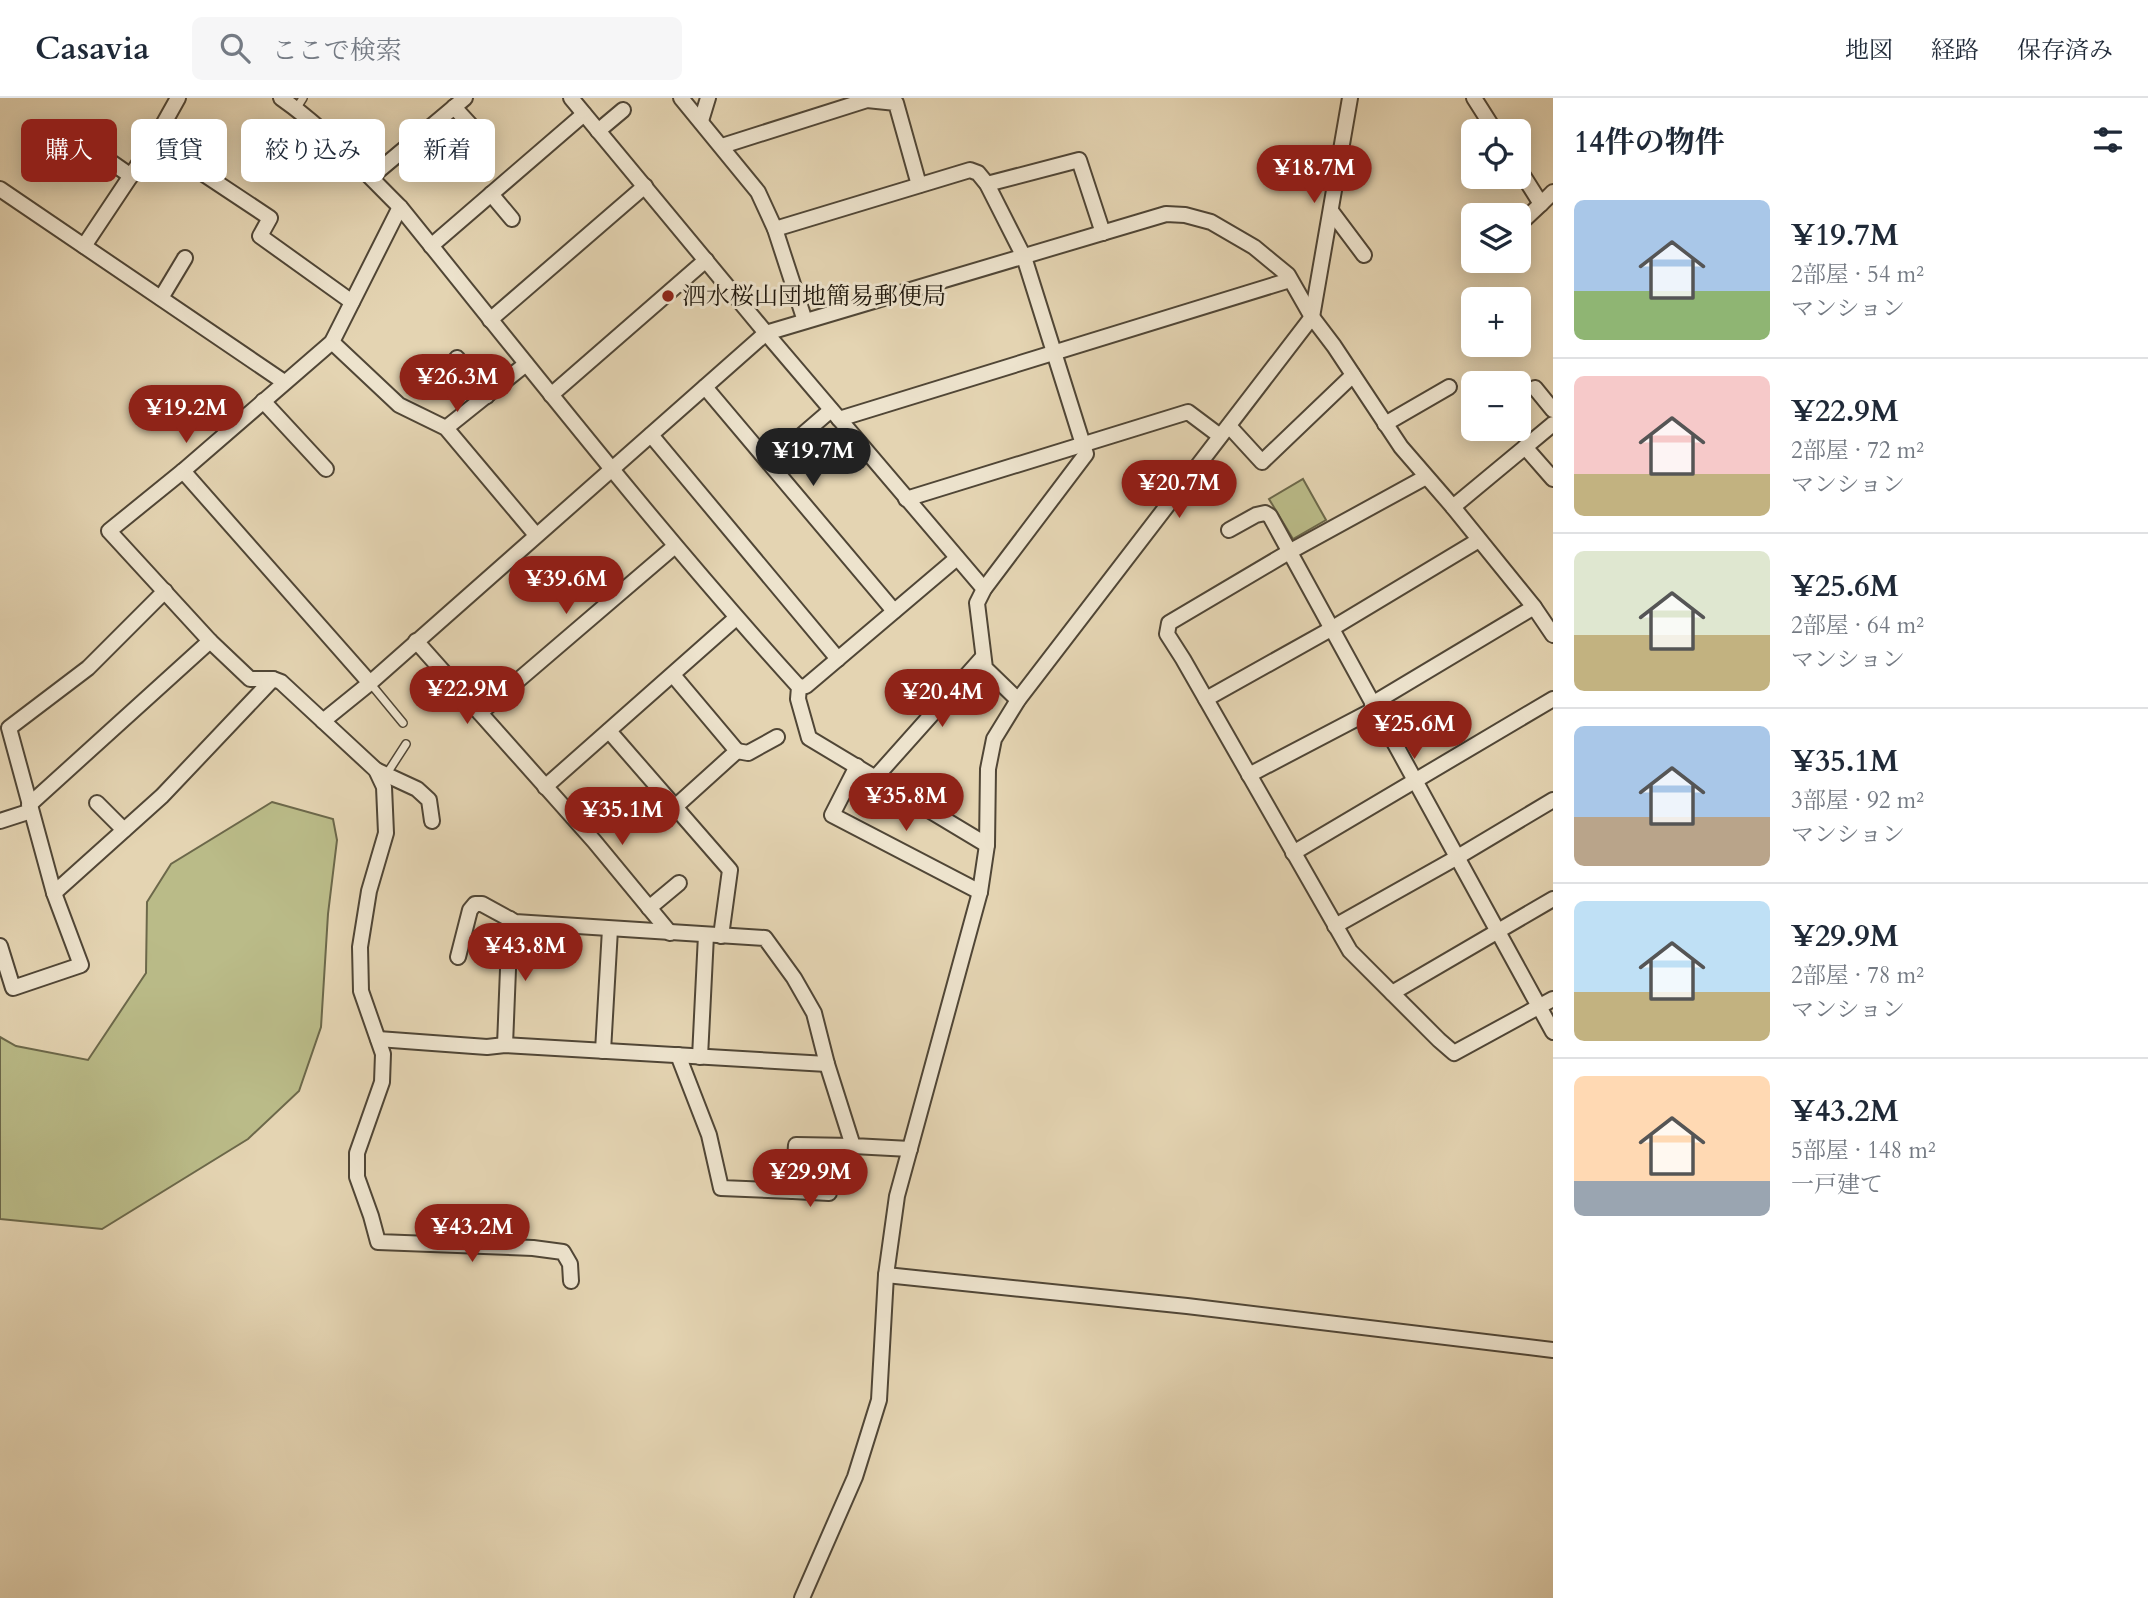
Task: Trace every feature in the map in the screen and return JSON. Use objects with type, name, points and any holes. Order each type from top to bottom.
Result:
[{"type":"street","points":[[166,119],[178,98]]},
{"type":"street","points":[[281,98],[299,103],[315,119]]},
{"type":"street","points":[[570,98],[984,589]]},
{"type":"street","points":[[681,98],[758,192],[775,229],[806,321]]},
{"type":"street","points":[[701,121],[708,98]]},
{"type":"street","points":[[802,1598],[855,1477],[879,1400],[886,1275],[897,1196],[980,892],[986,845],[988,769],[994,739],[1018,700],[1312,317],[1350,98]]},
{"type":"street","points":[[1474,98],[1487,119]]},
{"type":"street","points":[[722,146],[867,100],[896,103],[919,185]]},
{"type":"street","points":[[385,165],[457,102],[469,119]]},
{"type":"street","points":[[598,131],[623,110]]},
{"type":"street","points":[[431,246],[584,114]]},
{"type":"street","points":[[987,184],[1079,160],[1103,233]]},
{"type":"street","points":[[84,246],[131,176],[117,166]]},
{"type":"street","points":[[775,229],[970,170],[978,173],[987,184],[1024,257],[1087,454],[984,589],[977,603],[985,668],[1018,700]]},
{"type":"street","points":[[216,182],[270,218],[260,236],[352,302]]},
{"type":"street","points":[[376,182],[400,207],[611,470],[736,618],[799,687],[798,699],[810,738],[986,845]]},
{"type":"street","points":[[490,320],[645,187]]},
{"type":"street","points":[[1531,188],[1541,204]]},
{"type":"street","points":[[0,189],[284,382]]},
{"type":"street","points":[[1531,213],[1553,192]]},
{"type":"street","points":[[491,194],[512,219]]},
{"type":"street","points":[[400,207],[332,342],[109,531],[210,641],[250,678],[281,682],[381,773],[417,789],[429,800],[432,821]]},
{"type":"street","points":[[1331,211],[1364,255]]},
{"type":"street","points":[[323,721],[370,683],[766,333],[1166,214],[1185,215],[1211,222],[1254,247],[1290,280],[1312,317],[1401,447],[1453,507],[1552,633]]},
{"type":"street","points":[[161,298],[185,258]]},
{"type":"street","points":[[551,395],[706,260]]},
{"type":"street","points":[[802,435],[835,414],[1054,353],[1290,280]]},
{"type":"street","points":[[332,342],[399,405],[446,428],[536,535]]},
{"type":"street","points":[[457,358],[487,396]]},
{"type":"street","points":[[446,428],[526,364]]},
{"type":"street","points":[[906,499],[1188,412],[1225,431],[1262,462],[1353,375]]},
{"type":"street","points":[[705,387],[894,611]]},
{"type":"street","points":[[1385,424],[1449,387]]},
{"type":"street","points":[[1535,388],[1553,410]]},
{"type":"street","points":[[263,401],[326,469]]},
{"type":"street","points":[[1453,507],[1553,424]]},
{"type":"street","points":[[651,435],[838,659]]},
{"type":"street","points":[[1525,447],[1553,479]]},
{"type":"street","points":[[183,471],[370,683]]},
{"type":"street","points":[[1426,477],[1289,552],[1169,623],[1167,634],[1350,951],[1454,1054],[1553,999]]},
{"type":"street","points":[[1229,530],[1256,515],[1265,513],[1270,516],[1553,1032]]},
{"type":"street","points":[[1206,699],[1331,629],[1479,540]]},
{"type":"street","points":[[480,713],[675,546]]},
{"type":"street","points":[[799,687],[806,686],[957,558]]},
{"type":"street","points":[[0,946],[13,988],[81,965],[54,893],[9,728],[88,668],[164,591]]},
{"type":"street","points":[[1249,775],[1374,707],[1534,607]]},
{"type":"street","points":[[545,787],[736,618]]},
{"type":"street","points":[[0,821],[30,808],[210,641]]},
{"type":"street","points":[[416,641],[594,841],[670,933]]},
{"type":"street","points":[[875,778],[983,657]]},
{"type":"street","points":[[673,675],[737,751],[748,752],[777,737]]},
{"type":"street","points":[[54,893],[162,796],[273,680]]},
{"type":"street","points":[[1293,853],[1553,699]]},
{"type":"street","points":[[609,731],[730,870],[722,936]]},
{"type":"street","points":[[675,807],[737,751]]},
{"type":"street","points":[[857,766],[832,815],[980,892]]},
{"type":"street","points":[[381,773],[386,833],[369,891],[360,947],[361,991],[383,1054],[382,1082],[357,1153],[357,1177],[372,1216],[378,1242],[533,1248],[563,1252],[570,1265],[571,1281]]},
{"type":"street","points":[[1335,926],[1553,800]]},
{"type":"street","points":[[97,803],[124,830]]},
{"type":"street","points":[[649,908],[679,883]]},
{"type":"street","points":[[1392,993],[1553,899]]},
{"type":"street","points":[[458,957],[470,910],[475,904],[482,904],[515,922],[765,938],[814,1013],[853,1146]]},
{"type":"street","points":[[505,1045],[510,919]]},
{"type":"street","points":[[603,1051],[610,929]]},
{"type":"street","points":[[700,1056],[706,935]]},
{"type":"street","points":[[378,1039],[827,1064]]},
{"type":"street","points":[[678,1055],[709,1135],[721,1188],[829,1193]]},
{"type":"street","points":[[793,1191],[796,1145],[910,1149]]},
{"type":"street","points":[[886,1275],[1187,1306],[1553,1350]]},
{"type":"lane","points":[[370,683],[403,723]]},
{"type":"lane","points":[[433,706],[456,686]]},
{"type":"lane","points":[[381,773],[406,744]]},
{"type":"green space","points":[[1303,479],[1326,520],[1293,539],[1269,499]]},
{"type":"green space","points":[[272,802],[333,819],[337,840],[328,914],[321,1027],[299,1091],[248,1139],[102,1229],[0,1219],[0,1037],[16,1046],[88,1060],[146,973],[147,902],[171,864]]},
{"type":"place","name":"泗水桜山団地簡易郵便局","points":[[668,296]]}]
